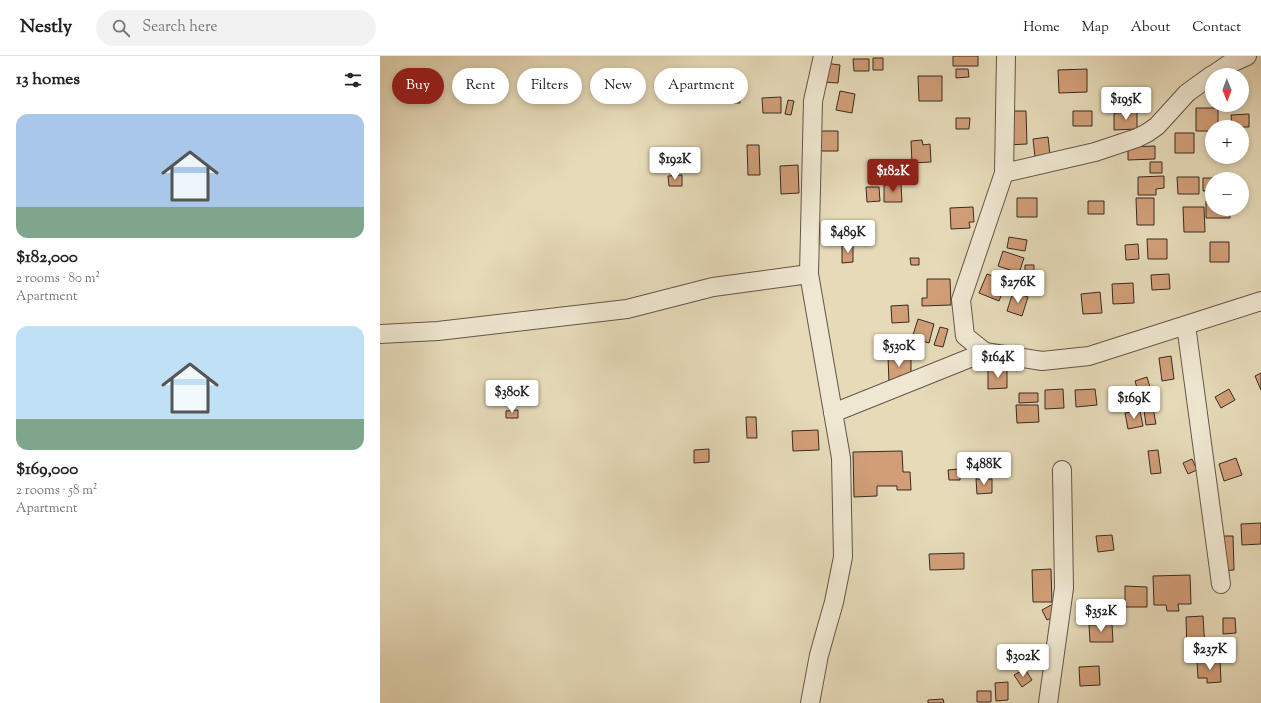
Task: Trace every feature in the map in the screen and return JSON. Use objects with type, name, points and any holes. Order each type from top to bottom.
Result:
[{"type":"street","points":[[810,703],[819,655],[834,602],[843,557],[841,458],[809,274],[813,101],[823,56]]},
{"type":"street","points":[[1006,56],[1004,173],[961,300],[965,336],[985,352],[1042,361],[1089,356],[1261,301]]},
{"type":"street","points":[[1223,68],[1247,56]]},
{"type":"street","points":[[1004,173],[1095,152],[1137,138],[1157,126],[1186,93],[1205,80]]},
{"type":"street","points":[[380,334],[438,331],[627,309],[713,287],[809,274]]},
{"type":"street","points":[[1186,325],[1220,584]]},
{"type":"street","points":[[833,413],[985,352]]},
{"type":"street","points":[[1048,703],[1064,588],[1062,470]]},
{"type":"building","points":[[953,56],[978,56],[978,66],[953,66]]},
{"type":"building","points":[[873,58],[883,58],[883,70],[873,70]]},
{"type":"building","points":[[853,59],[869,59],[869,71],[854,71]]},
{"type":"building","points":[[825,63],[840,65],[838,83],[823,82]]},
{"type":"building","points":[[956,69],[968,69],[969,77],[956,78]]},
{"type":"building","points":[[1087,69],[1087,92],[1059,93],[1058,70]]},
{"type":"building","points":[[918,76],[942,76],[942,101],[919,101]]},
{"type":"building","points":[[840,91],[855,94],[852,113],[836,110]]},
{"type":"building","points":[[781,97],[781,113],[763,113],[762,98]]},
{"type":"building","points":[[788,100],[794,101],[791,115],[785,114]]},
{"type":"building","points":[[1196,108],[1205,108],[1205,112],[1218,112],[1218,120],[1205,120],[1205,131],[1196,131]]},
{"type":"building","points":[[1006,111],[1026,111],[1027,144],[1008,145]]},
{"type":"building","points":[[1073,111],[1092,111],[1092,126],[1073,126]]},
{"type":"building","points":[[1137,112],[1137,129],[1114,130],[1114,113]]},
{"type":"building","points":[[1249,114],[1249,120],[1231,120],[1231,115]]},
{"type":"building","points":[[956,118],[970,118],[969,129],[956,129]]},
{"type":"building","points":[[820,131],[838,131],[838,151],[820,151]]},
{"type":"building","points":[[1175,133],[1194,133],[1194,153],[1175,153]]},
{"type":"building","points":[[1048,137],[1050,155],[1035,157],[1033,139]]},
{"type":"building","points":[[922,140],[923,145],[930,144],[931,162],[912,163],[911,141]]},
{"type":"building","points":[[747,145],[759,145],[760,175],[748,175]]},
{"type":"building","points":[[1155,146],[1155,159],[1128,160],[1128,147]]},
{"type":"building","points":[[1150,162],[1162,162],[1162,173],[1150,173]]},
{"type":"building","points":[[798,165],[799,193],[781,194],[780,166]]},
{"type":"building","points":[[876,170],[894,170],[894,181],[877,181]]},
{"type":"building","points":[[682,175],[682,186],[669,186],[668,176]]},
{"type":"building","points":[[1164,176],[1164,188],[1156,189],[1156,195],[1138,195],[1138,177]]},
{"type":"building","points":[[1177,177],[1199,177],[1199,194],[1178,194]]},
{"type":"building","points":[[1203,178],[1205,178],[1205,191],[1203,191]]},
{"type":"building","points":[[901,184],[902,202],[884,202],[884,185]]},
{"type":"building","points":[[866,187],[879,187],[880,201],[867,202]]},
{"type":"building","points":[[1017,198],[1037,198],[1037,217],[1017,217]]},
{"type":"building","points":[[1136,198],[1154,198],[1154,225],[1137,225]]},
{"type":"building","points":[[1088,201],[1104,201],[1104,214],[1088,214]]},
{"type":"building","points":[[973,207],[974,222],[969,222],[970,228],[951,229],[950,208]]},
{"type":"building","points":[[1183,207],[1204,207],[1205,232],[1184,232]]},
{"type":"building","points":[[1206,216],[1230,216],[1230,218],[1206,218]]},
{"type":"building","points":[[1009,237],[1027,240],[1025,251],[1007,248]]},
{"type":"building","points":[[1147,239],[1167,239],[1167,259],[1148,259]]},
{"type":"building","points":[[1210,242],[1229,242],[1229,262],[1210,262]]},
{"type":"building","points":[[1138,244],[1139,259],[1126,260],[1125,245]]},
{"type":"building","points":[[853,245],[853,262],[842,263],[842,246]]},
{"type":"building","points":[[1003,251],[1024,258],[1019,273],[998,266]]},
{"type":"building","points":[[910,258],[919,258],[919,265],[911,265]]},
{"type":"building","points":[[1025,265],[1034,265],[1034,278],[1025,277]]},
{"type":"building","points":[[987,274],[1007,281],[999,301],[979,293]]},
{"type":"building","points":[[1169,274],[1170,289],[1152,290],[1151,275]]},
{"type":"building","points":[[927,279],[950,279],[951,305],[922,306],[922,298],[927,298]]},
{"type":"building","points":[[1133,283],[1134,303],[1113,304],[1112,284]]},
{"type":"building","points":[[1013,292],[1028,297],[1022,316],[1007,311]]},
{"type":"building","points":[[1100,292],[1102,313],[1083,314],[1081,294]]},
{"type":"building","points":[[908,305],[909,322],[892,323],[891,306]]},
{"type":"building","points":[[918,319],[934,324],[929,343],[912,338]]},
{"type":"building","points":[[940,327],[948,329],[943,347],[934,345]]},
{"type":"building","points":[[911,356],[911,376],[899,376],[899,383],[889,383],[888,357]]},
{"type":"building","points":[[1171,356],[1174,379],[1162,381],[1159,358]]},
{"type":"building","points":[[1007,369],[1007,388],[988,389],[988,370]]},
{"type":"building","points":[[1261,373],[1261,390],[1255,376]]},
{"type":"building","points":[[1147,377],[1152,394],[1140,398],[1135,381]]},
{"type":"building","points":[[1063,389],[1064,408],[1045,409],[1045,390]]},
{"type":"building","points":[[1095,389],[1097,405],[1076,407],[1075,390]]},
{"type":"building","points":[[1229,389],[1235,400],[1221,408],[1215,397]]},
{"type":"building","points":[[1019,393],[1038,393],[1038,402],[1019,403]]},
{"type":"building","points":[[1016,405],[1038,405],[1039,422],[1017,423]]},
{"type":"building","points":[[1153,408],[1156,424],[1146,425],[1144,410]]},
{"type":"building","points":[[518,410],[518,418],[506,418],[506,411]]},
{"type":"building","points":[[1140,411],[1143,426],[1128,429],[1125,413]]},
{"type":"building","points":[[746,417],[756,417],[757,438],[747,438]]},
{"type":"building","points":[[818,430],[819,450],[793,451],[792,431]]},
{"type":"building","points":[[709,449],[709,462],[694,463],[694,450]]},
{"type":"building","points":[[1158,450],[1161,473],[1151,474],[1148,451]]},
{"type":"building","points":[[902,451],[903,472],[910,472],[911,490],[897,490],[897,486],[877,486],[877,496],[854,497],[853,452]]},
{"type":"building","points":[[1236,458],[1242,475],[1224,481],[1219,464]]},
{"type":"building","points":[[1192,459],[1197,470],[1188,474],[1183,463]]},
{"type":"building","points":[[960,469],[960,480],[949,480],[948,470]]},
{"type":"building","points":[[976,479],[992,479],[992,493],[977,494]]},
{"type":"building","points":[[1261,523],[1261,544],[1242,545],[1241,524]]},
{"type":"building","points":[[1112,535],[1114,550],[1098,552],[1096,536]]},
{"type":"building","points":[[1220,536],[1233,536],[1234,570],[1222,571]]},
{"type":"building","points":[[964,553],[964,569],[930,570],[929,554]]},
{"type":"building","points":[[1051,569],[1052,602],[1033,602],[1032,570]]},
{"type":"building","points":[[1190,575],[1191,604],[1178,604],[1179,611],[1167,611],[1166,605],[1154,605],[1153,576]]},
{"type":"building","points":[[1125,586],[1147,587],[1147,607],[1125,607]]},
{"type":"building","points":[[1053,604],[1058,615],[1047,620],[1042,610]]},
{"type":"building","points":[[1203,616],[1205,650],[1187,651],[1186,617]]},
{"type":"building","points":[[1223,618],[1235,618],[1236,633],[1223,634]]},
{"type":"building","points":[[1112,624],[1113,642],[1090,642],[1089,625]]},
{"type":"building","points":[[1209,640],[1222,640],[1222,656],[1210,656]]},
{"type":"building","points":[[1220,660],[1221,682],[1207,683],[1207,678],[1198,678],[1197,661]]},
{"type":"building","points":[[1099,666],[1100,685],[1080,686],[1079,667]]},
{"type":"building","points":[[1025,669],[1032,680],[1022,687],[1014,675]]},
{"type":"building","points":[[1008,682],[1008,700],[996,701],[995,683]]},
{"type":"building","points":[[977,691],[991,691],[991,702],[977,702]]},
{"type":"building","points":[[943,699],[944,703],[928,703],[928,700]]}]
